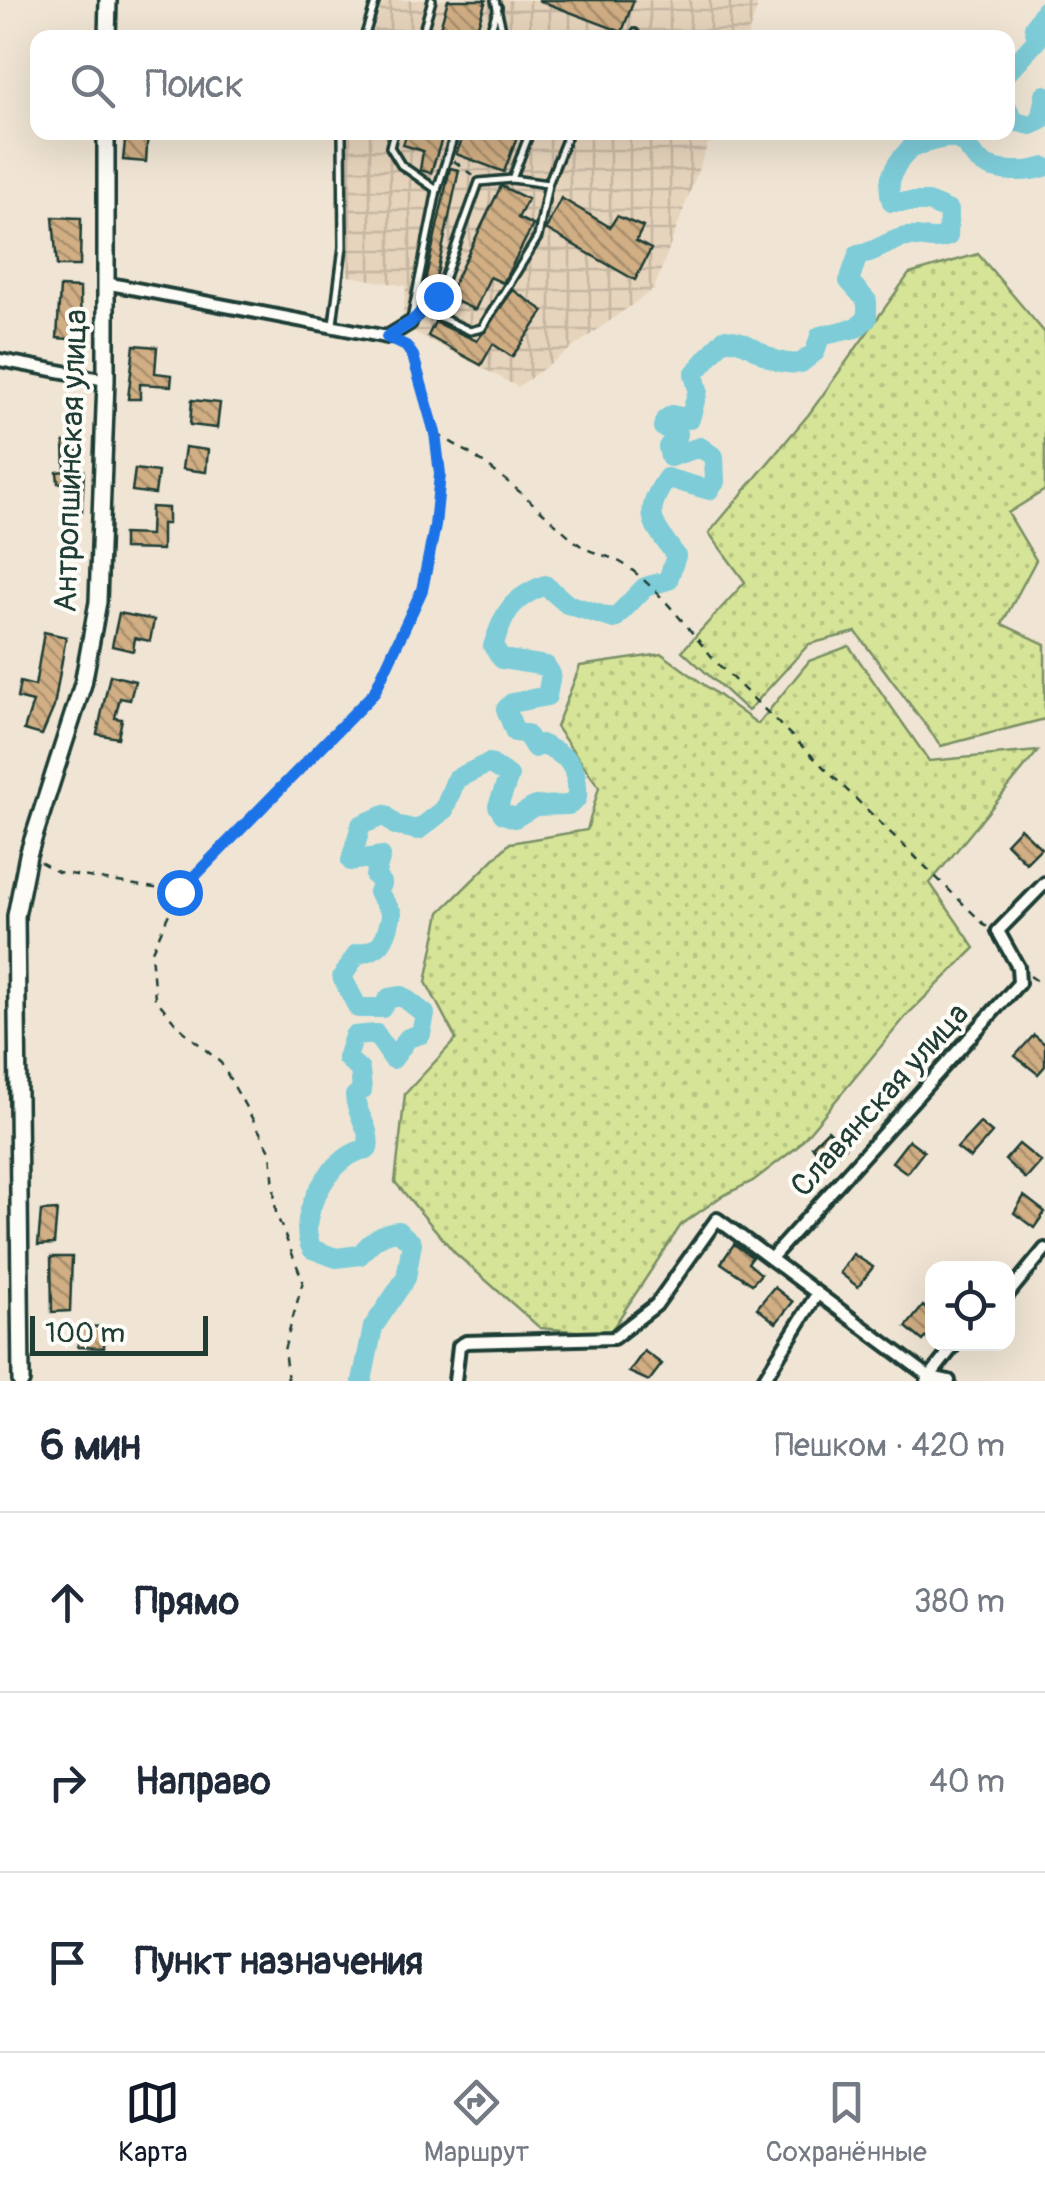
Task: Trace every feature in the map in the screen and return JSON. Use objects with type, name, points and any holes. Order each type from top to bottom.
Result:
[{"type":"street","points":[[107,30],[108,0]]},
{"type":"street","name":"Антропшинская улица","points":[[21,1381],[16,916],[28,855],[83,684],[98,602],[106,380],[106,140]]},
{"type":"street","points":[[105,284],[387,337],[410,323]]},
{"type":"street","points":[[0,360],[106,380]]},
{"type":"street","points":[[1019,971],[998,938],[1001,925],[1045,883]]},
{"type":"street","name":"Славянская улица","points":[[772,1257],[1019,983],[1019,971]]},
{"type":"street","points":[[455,1381],[459,1346],[466,1342],[613,1338],[656,1305],[711,1221],[723,1220],[928,1379],[949,1381]]},
{"type":"street","points":[[1015,1285],[1045,1249]]},
{"type":"street","points":[[763,1381],[817,1294]]},
{"type":"street","points":[[928,1379],[949,1351]]},
{"type":"lane","points":[[367,30],[376,0]]},
{"type":"lane","points":[[424,30],[432,0]]},
{"type":"lane","points":[[490,30],[497,4]]},
{"type":"lane","points":[[497,4],[502,30]]},
{"type":"lane","points":[[332,328],[343,247],[342,140]]},
{"type":"lane","points":[[392,140],[390,148],[402,165],[437,190]]},
{"type":"lane","points":[[410,323],[437,190],[452,140]]},
{"type":"lane","points":[[512,179],[527,140]]},
{"type":"lane","points":[[424,310],[470,331],[482,328],[538,236],[548,184],[566,140]]},
{"type":"lane","points":[[410,323],[438,296],[479,182],[512,179],[548,184]]},
{"type":"path","points":[[445,160],[468,170],[479,182]]},
{"type":"path","points":[[288,1381],[284,1350],[303,1281],[276,1213],[271,1152],[222,1063],[179,1028],[156,998],[150,954],[179,892],[374,693],[422,590],[440,474],[435,433],[413,356],[406,346],[387,337]]},
{"type":"path","points":[[435,433],[500,473],[582,547],[616,559],[642,579],[694,632],[720,666],[998,938]]},
{"type":"path","points":[[28,855],[58,872],[179,892]]},
{"type":"path","points":[[1019,971],[1045,986]]},
{"type":"shaded area","points":[[383,0],[757,0],[750,30],[374,30]]},
{"type":"shaded area","points":[[345,140],[709,140],[654,289],[518,387],[414,332],[402,319],[406,286],[348,276]]},
{"type":"green space","points":[[978,254],[1045,333],[1045,490],[1008,513],[1036,560],[1002,624],[1045,644],[1045,719],[941,746],[856,632],[809,644],[748,711],[682,651],[745,582],[709,533],[809,414],[909,274]]},
{"type":"green space","points":[[849,646],[929,761],[1038,751],[930,883],[975,948],[908,1014],[796,1148],[753,1181],[722,1196],[681,1225],[609,1334],[540,1328],[455,1253],[395,1182],[405,1094],[456,1039],[426,982],[440,912],[510,843],[587,830],[599,787],[556,727],[580,666],[662,654],[758,724],[809,661]]},
{"type":"building","points":[[448,0],[486,0],[477,30],[439,30]]},
{"type":"building","points":[[538,0],[634,0],[623,30]]},
{"type":"building","points":[[125,140],[147,140],[146,162],[123,160]]},
{"type":"building","points":[[405,140],[441,140],[431,173],[420,170],[423,151],[403,145]]},
{"type":"building","points":[[462,140],[516,140],[504,172],[456,154]]},
{"type":"building","points":[[450,168],[459,170],[434,288],[424,286]]},
{"type":"building","points":[[501,186],[528,199],[518,218],[533,225],[503,283],[490,277],[475,310],[447,297]]},
{"type":"building","points":[[561,198],[610,227],[617,216],[643,227],[636,241],[651,249],[635,280],[546,229]]},
{"type":"building","points":[[53,217],[81,218],[80,266],[57,266]]},
{"type":"building","points":[[60,287],[80,288],[81,340],[57,338]]},
{"type":"building","points":[[513,290],[544,311],[512,357],[493,344],[481,365],[428,336],[435,322],[477,341]]},
{"type":"building","points":[[134,345],[157,347],[155,373],[172,375],[171,386],[140,384],[140,399],[128,399]]},
{"type":"building","points":[[192,400],[220,403],[217,428],[190,425]]},
{"type":"building","points":[[64,442],[78,443],[79,470],[84,470],[82,511],[69,509],[73,482],[58,483],[57,472],[65,471]]},
{"type":"building","points":[[185,447],[208,450],[206,472],[182,469]]},
{"type":"building","points":[[135,469],[158,472],[155,494],[132,491]]},
{"type":"building","points":[[151,507],[168,508],[168,524],[162,524],[162,550],[123,549],[123,534],[150,535]]},
{"type":"building","points":[[119,613],[154,620],[150,641],[135,638],[133,651],[112,646]]},
{"type":"building","points":[[44,632],[66,637],[54,707],[42,735],[24,730],[33,702],[17,698],[20,682],[35,686]]},
{"type":"building","points":[[110,675],[135,681],[130,700],[120,698],[115,718],[122,719],[118,738],[97,734]]},
{"type":"building","points":[[1020,828],[1041,848],[1026,863],[1006,843]]},
{"type":"building","points":[[1034,1035],[1045,1044],[1045,1066],[1038,1074],[1015,1056]]},
{"type":"building","points":[[980,1123],[992,1133],[970,1158],[957,1148]]},
{"type":"building","points":[[828,1130],[845,1147],[829,1163],[812,1146]]},
{"type":"building","points":[[909,1140],[924,1151],[907,1173],[892,1162]]},
{"type":"building","points":[[1019,1144],[1041,1162],[1026,1179],[1005,1160]]},
{"type":"building","points":[[1024,1196],[1045,1212],[1034,1228],[1014,1213]]},
{"type":"building","points":[[57,1210],[54,1244],[38,1245],[41,1211]]},
{"type":"building","points":[[734,1244],[752,1257],[748,1263],[761,1274],[752,1284],[721,1263]]},
{"type":"building","points":[[853,1254],[873,1267],[858,1287],[840,1273]]},
{"type":"building","points":[[51,1257],[72,1257],[70,1311],[52,1312]]},
{"type":"building","points":[[774,1287],[793,1302],[776,1323],[757,1308]]},
{"type":"building","points":[[923,1306],[925,1308],[923,1341],[906,1327]]},
{"type":"building","points":[[79,1326],[105,1327],[104,1348],[78,1347]]},
{"type":"building","points":[[644,1351],[662,1364],[649,1381],[629,1372]]},
{"type":"waterway","points":[[1015,64],[1037,40],[1034,27],[1045,10]]},
{"type":"waterway","points":[[1015,121],[1031,125],[1040,121],[1045,95]]},
{"type":"waterway","points":[[362,1381],[373,1327],[406,1278],[412,1243],[398,1231],[392,1232],[377,1238],[360,1255],[336,1258],[312,1249],[308,1220],[312,1203],[330,1173],[342,1161],[368,1149],[368,1135],[355,1096],[362,1090],[360,1070],[347,1058],[354,1036],[376,1034],[393,1059],[408,1038],[421,1034],[425,1014],[402,996],[389,998],[382,1008],[358,1008],[342,977],[357,954],[382,941],[392,913],[378,892],[382,884],[375,876],[381,856],[351,861],[361,825],[385,815],[395,825],[418,830],[444,810],[456,779],[489,763],[509,776],[498,806],[503,814],[515,818],[535,806],[569,805],[577,798],[576,777],[570,763],[541,744],[535,748],[526,734],[515,732],[506,709],[512,703],[547,696],[551,674],[546,666],[502,659],[493,646],[501,624],[516,601],[545,585],[567,604],[614,619],[645,587],[668,580],[676,556],[656,526],[654,501],[667,478],[709,490],[715,482],[714,457],[700,447],[670,457],[668,447],[678,434],[663,427],[665,420],[672,415],[690,419],[698,390],[694,374],[724,339],[745,344],[778,361],[801,363],[815,352],[820,336],[856,328],[867,319],[867,301],[849,281],[858,255],[906,237],[948,236],[949,211],[928,202],[892,202],[890,194],[893,172],[901,159],[912,147],[937,140]]},
{"type":"waterway","points":[[958,140],[990,167],[1019,171],[1045,167]]},
{"type":"route","points":[[179,892],[374,693],[422,590],[435,526],[440,474],[435,433],[413,356],[406,346],[387,337],[410,323],[438,296]]}]
